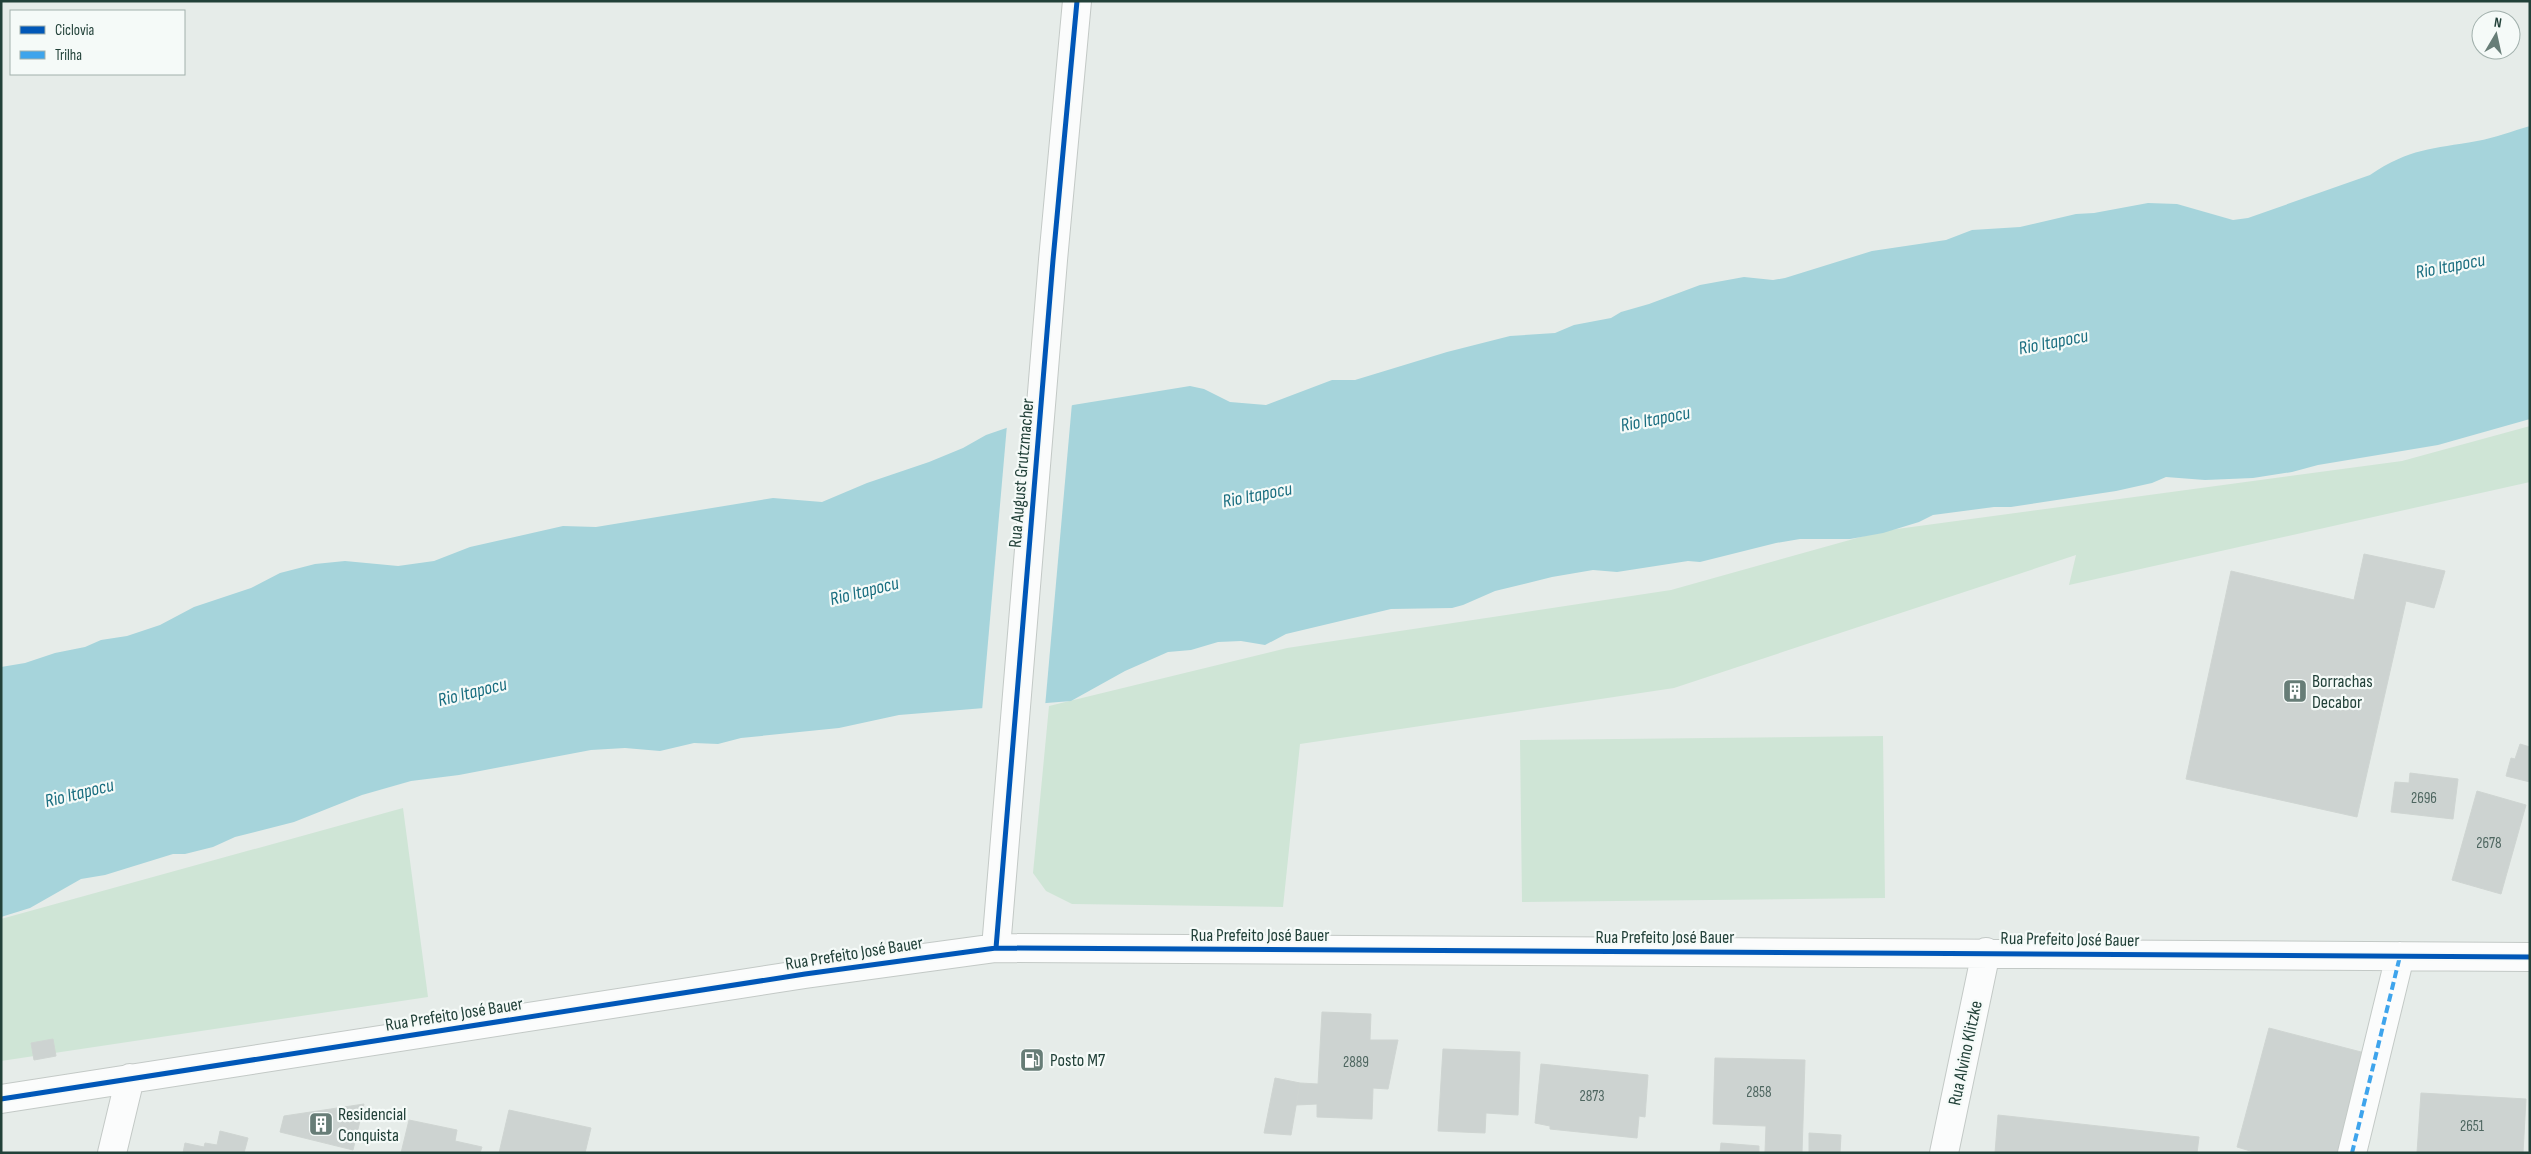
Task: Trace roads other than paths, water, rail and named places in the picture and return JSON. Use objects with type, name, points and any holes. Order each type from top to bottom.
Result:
[{"type":"street","name":"Rua August Grutzmacher","points":[[996,948],[1053,260],[1077,1]]},
{"type":"street","name":"Rua Prefeito José Bauer","points":[[1,1099],[938,954],[996,948],[1986,952],[2530,957]]},
{"type":"street","name":"Rua Alvino Klitzke","points":[[1944,1153],[1986,952]]},
{"type":"street","points":[[2352,1153],[2400,956]]},
{"type":"street","points":[[112,1153],[130,1078]]},
{"type":"water","name":"Rio Itapocu","points":[[2530,126],[2530,419],[2438,445],[2318,465],[2292,472],[2253,478],[2205,480],[2166,477],[2152,483],[2116,491],[2011,507],[1994,507],[1933,515],[1919,522],[1883,533],[1850,539],[1800,539],[1700,562],[1688,561],[1617,572],[1593,570],[1552,577],[1495,591],[1452,608],[1391,609],[1286,634],[1265,645],[1241,641],[1218,642],[1191,650],[1168,652],[1125,671],[1071,701],[899,715],[839,728],[741,738],[718,744],[694,743],[660,751],[625,748],[591,750],[459,775],[411,781],[362,795],[294,822],[235,837],[213,847],[185,854],[173,854],[105,875],[81,879],[30,908],[1,917],[1,667],[25,663],[55,653],[85,647],[101,640],[127,636],[160,625],[194,607],[251,588],[280,573],[315,564],[345,561],[398,566],[434,561],[470,547],[563,526],[596,527],[773,498],[822,502],[867,483],[929,462],[963,448],[986,435],[1073,405],[1190,386],[1204,389],[1230,402],[1266,405],[1332,380],[1355,380],[1447,352],[1510,336],[1555,333],[1574,325],[1611,318],[1621,312],[1700,285],[1744,277],[1773,280],[1785,278],[1872,251],[1946,240],[1972,230],[2020,227],[2076,214],[2094,213],[2148,203],[2177,204],[2233,220],[2248,218],[2370,175],[2397,159],[2410,154],[2484,140]]},
{"type":"place","name":"Borrachas Decabor","points":[[2295,691]]},
{"type":"place","name":"Posto M7","points":[[1032,1060]]},
{"type":"place","name":"Residencial Conquista","points":[[321,1124]]}]
